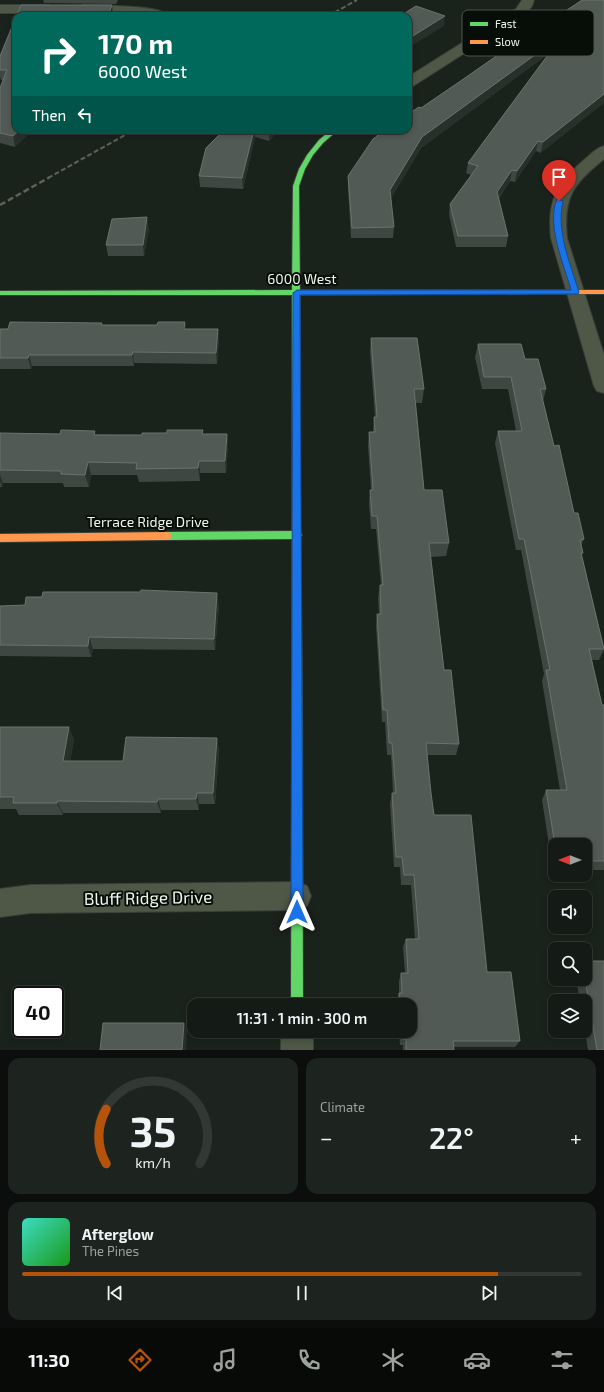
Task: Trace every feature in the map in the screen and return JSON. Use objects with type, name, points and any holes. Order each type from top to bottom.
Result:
[{"type":"street","points":[[522,10],[526,6],[528,0]]},
{"type":"street","points":[[0,9],[126,10],[142,12]]},
{"type":"street","points":[[412,80],[462,49]]},
{"type":"street","points":[[297,998],[296,186],[298,175],[314,147],[330,134]]},
{"type":"street","points":[[604,151],[570,181],[559,201],[556,213],[559,238],[604,386]]},
{"type":"street","name":"6000 West","points":[[0,293],[604,292]]},
{"type":"street","name":"Terrace Ridge Drive","points":[[0,538],[297,535]]},
{"type":"street","name":"Bluff Ridge Drive","points":[[0,903],[30,900],[297,896]]},
{"type":"street","points":[[297,1038],[297,1050]]},
{"type":"building","points":[[582,0],[604,0],[604,94],[543,142],[538,141],[517,171],[512,170],[497,192],[508,236],[458,236],[450,204],[478,166],[468,163],[547,56],[594,56],[594,10],[567,10]]},
{"type":"building","points":[[21,5],[112,5],[109,12],[18,12]]},
{"type":"building","points":[[416,6],[445,16],[412,37],[412,12],[406,12]]},
{"type":"building","points":[[12,27],[12,134],[15,134],[13,136],[0,133],[0,88],[7,70],[0,70],[0,56]]},
{"type":"building","points":[[496,56],[533,56],[422,137],[390,190],[394,227],[352,228],[348,176],[373,139],[380,134],[412,134],[412,111],[419,107],[421,108]]},
{"type":"building","points":[[220,134],[253,134],[242,178],[199,176],[206,148]]},
{"type":"building","points":[[147,217],[143,245],[106,245],[112,219]]},
{"type":"building","points":[[10,322],[157,325],[158,322],[185,322],[184,329],[218,329],[216,353],[133,352],[132,355],[29,355],[28,358],[0,358],[0,329],[8,329]]},
{"type":"building","points":[[371,338],[417,338],[424,389],[414,389],[424,490],[442,490],[449,543],[429,543],[444,670],[451,670],[459,744],[426,743],[434,815],[471,815],[487,972],[511,972],[520,1041],[453,1041],[454,1050],[406,1050],[406,1039],[402,1039],[417,1038],[417,998],[399,998],[399,993],[402,993],[401,973],[408,973],[406,939],[419,939],[414,875],[404,875],[402,857],[396,857],[392,793],[396,793],[392,743],[389,743],[387,710],[383,710],[377,614],[381,614],[380,585],[383,585],[377,516],[372,516],[370,490],[373,490],[369,432],[375,432],[374,417],[377,417]]},
{"type":"building","points":[[478,344],[521,344],[525,359],[538,359],[546,389],[540,389],[554,446],[559,445],[574,513],[578,513],[584,539],[580,540],[583,553],[581,553],[604,649],[589,649],[602,705],[604,705],[604,861],[592,861],[592,838],[554,838],[546,790],[567,790],[546,670],[550,670],[524,539],[519,539],[498,431],[522,431],[511,377],[484,377]]},
{"type":"building","points":[[61,430],[95,431],[94,435],[142,435],[142,433],[167,433],[167,430],[203,430],[202,434],[227,434],[225,461],[199,461],[198,468],[136,469],[137,463],[88,462],[85,475],[61,474],[61,471],[0,470],[0,433],[60,434]]},
{"type":"building","points":[[141,590],[217,593],[214,639],[89,637],[88,646],[0,645],[0,606],[25,605],[26,597],[42,597],[43,592],[140,592]]},
{"type":"building","points":[[0,727],[69,727],[63,761],[123,761],[126,737],[217,738],[213,793],[197,793],[196,799],[158,799],[157,802],[57,801],[57,803],[13,803],[14,797],[0,797]]},
{"type":"building","points":[[592,961],[604,961],[604,1050],[597,1050],[592,1020],[592,994],[588,994],[586,986],[592,986]]},
{"type":"building","points":[[103,1023],[184,1023],[182,1050],[100,1050]]},
{"type":"railway","points":[[335,12],[357,0]]},
{"type":"railway","points":[[48,178],[127,134]]},
{"type":"railway","points":[[0,205],[50,177]]},
{"type":"traffic: fast","points":[[296,513],[296,186],[302,169],[310,155],[315,148],[330,134]]},
{"type":"traffic: fast","points":[[0,293],[538,292]]},
{"type":"traffic: fast","points":[[167,536],[297,535]]},
{"type":"traffic: fast","points":[[297,666],[297,998]]},
{"type":"traffic: slow","points":[[538,292],[604,292]]},
{"type":"traffic: slow","points":[[296,513],[297,666]]},
{"type":"traffic: slow","points":[[0,538],[167,536]]},
{"type":"route","points":[[297,912],[297,293],[576,292],[559,238],[556,213],[559,201]]}]
